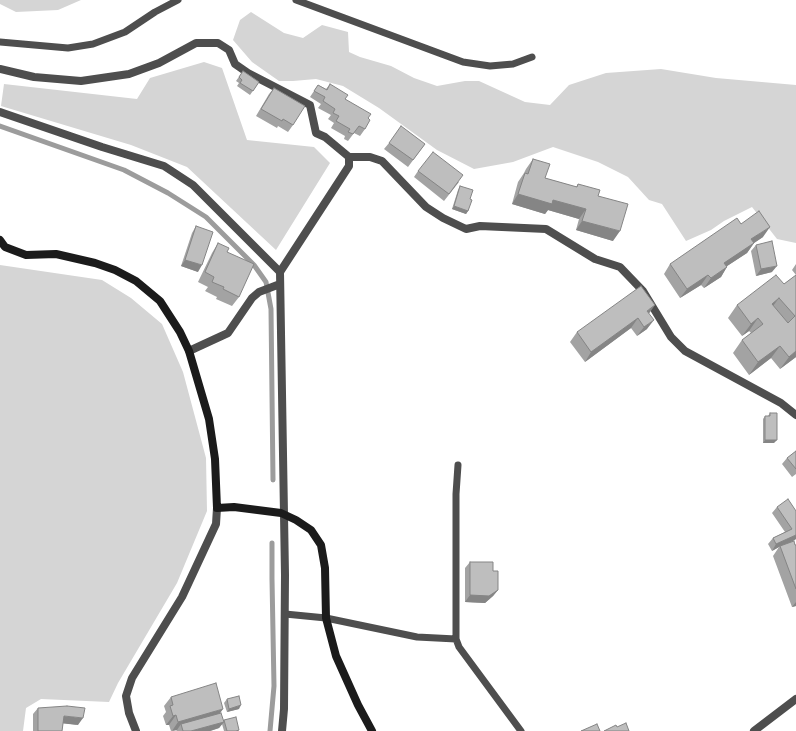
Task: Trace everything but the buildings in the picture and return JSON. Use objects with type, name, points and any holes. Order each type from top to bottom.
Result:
[{"type":"street","points":[[0,69],[34,77],[82,81],[129,74],[159,63],[196,43],[218,43],[229,50],[235,64],[310,105],[316,133],[325,137],[349,157],[370,157],[382,161],[426,207],[443,218],[466,229],[480,226],[546,229],[595,259],[620,267],[642,292],[671,337],[686,352],[781,403],[796,415]]},
{"type":"street","points":[[0,112],[102,147],[164,166],[193,185],[280,272]]},
{"type":"street","points":[[282,731],[284,709],[285,614],[280,272],[349,166],[349,157]]},
{"type":"street","points":[[0,240],[5,247],[26,255],[56,254],[95,263],[115,270],[136,281],[160,301],[180,332],[189,351],[208,419],[215,459],[217,508],[216,524],[182,596],[132,678],[126,696],[129,713],[136,731]]},
{"type":"street","points":[[189,351],[228,333],[252,298],[259,292],[280,284]]},
{"type":"street","points":[[217,508],[234,507],[284,515],[296,520],[311,530],[322,545],[325,568],[326,618],[336,656],[358,705],[372,731]]},
{"type":"street","points":[[754,731],[796,699]]},
{"type":"lane","points":[[0,42],[68,48],[92,44],[125,32],[155,12],[178,0]]},
{"type":"lane","points":[[296,0],[463,62],[490,66],[513,64],[532,57]]},
{"type":"lane","points":[[458,465],[456,494],[456,640],[459,647],[521,731]]},
{"type":"lane","points":[[285,614],[326,618],[417,637],[456,640]]},
{"type":"shaded area","points":[[0,0],[81,0],[58,10],[16,12],[0,4]]},
{"type":"shaded area","points":[[251,12],[284,33],[303,38],[322,25],[348,32],[349,52],[360,57],[391,66],[414,78],[437,86],[465,81],[479,81],[525,102],[550,105],[569,85],[606,73],[661,69],[716,78],[796,85],[796,243],[777,239],[752,207],[724,221],[711,230],[686,241],[662,204],[649,200],[628,177],[598,162],[553,147],[513,162],[474,169],[437,150],[379,108],[343,86],[316,79],[279,81],[252,62],[233,40],[240,20]]},
{"type":"shaded area","points":[[204,62],[222,68],[247,140],[314,147],[330,163],[276,250],[187,167],[131,145],[1,106],[4,84],[137,99],[150,78]]},
{"type":"shaded area","points":[[0,265],[102,280],[131,298],[162,324],[183,372],[206,458],[207,511],[177,583],[118,683],[109,702],[41,699],[26,708],[23,731],[0,731]]},
{"type":"waterway","points":[[0,126],[124,170],[168,193],[206,217],[254,265],[266,282],[271,309],[273,480]]},
{"type":"waterway","points":[[270,731],[274,686],[272,543]]}]
